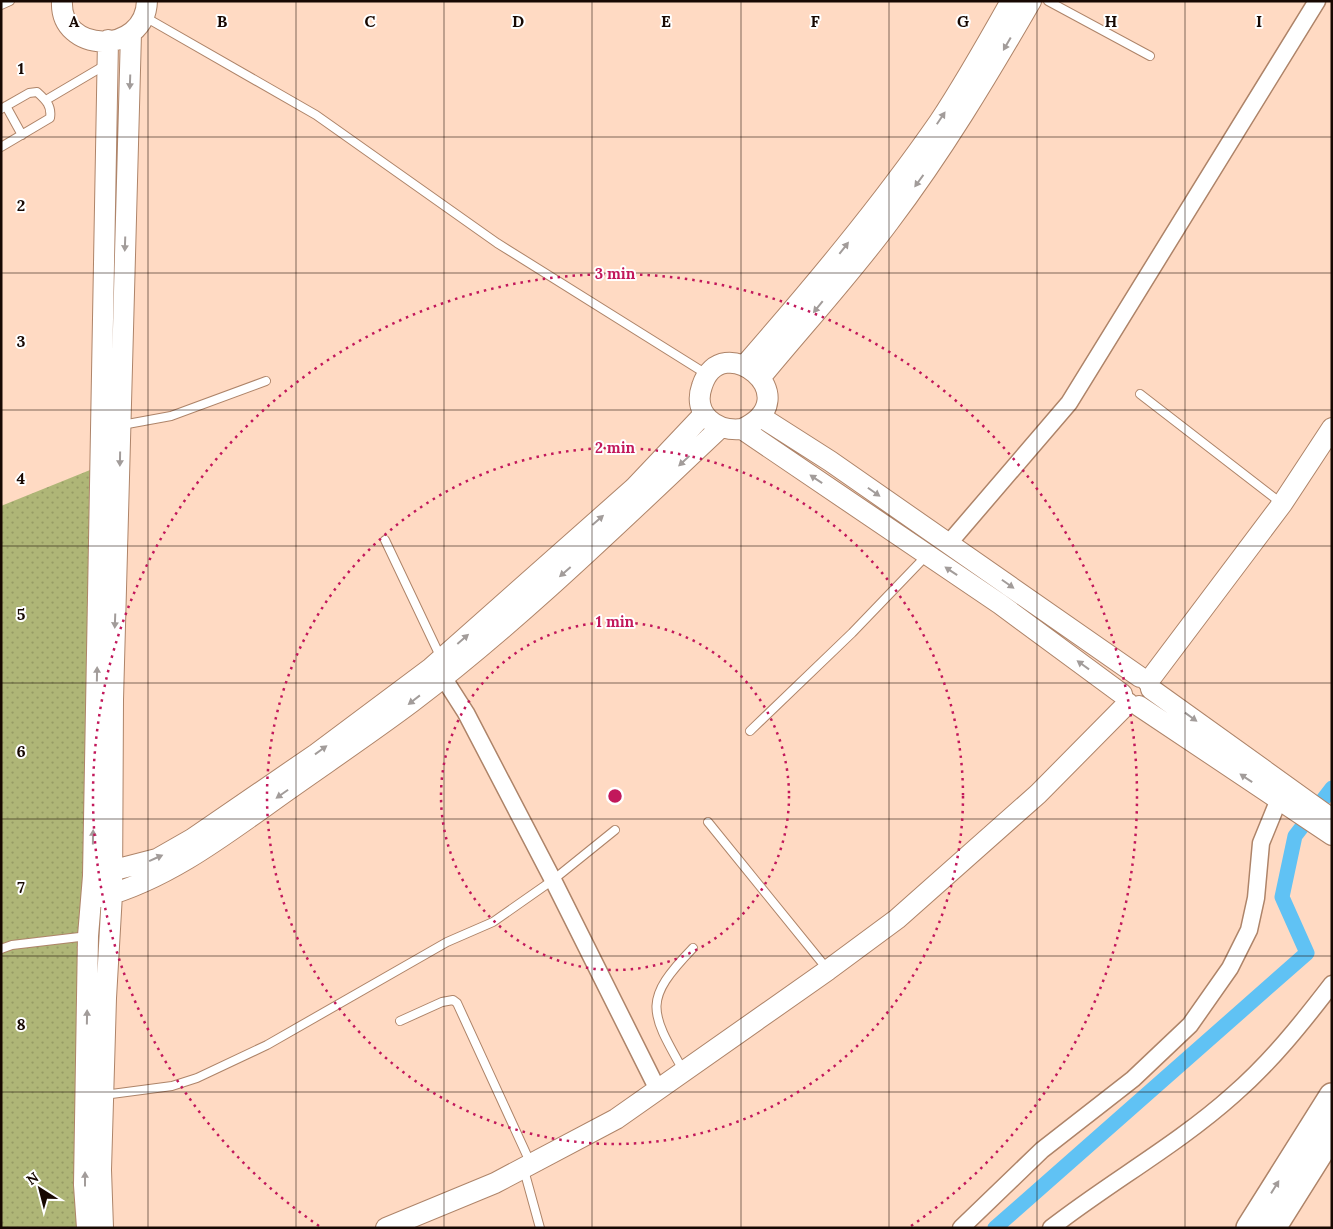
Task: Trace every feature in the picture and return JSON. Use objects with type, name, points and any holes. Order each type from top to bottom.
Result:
[{"type":"main road","points":[[1249,1228],[1332,1096]]},
{"type":"main road","points":[[1273,1228],[1332,1134]]},
{"type":"street","points":[[62,1],[67,23],[78,35],[94,42],[124,38],[131,33],[145,9]]},
{"type":"street","points":[[744,365],[807,294],[892,187],[964,83],[1011,1]]},
{"type":"street","points":[[761,377],[888,224],[914,188],[958,126],[1031,1]]},
{"type":"street","points":[[949,543],[1069,402],[1317,1]]},
{"type":"street","points":[[87,1228],[84,1185],[99,936],[112,894],[113,700],[131,33]]},
{"type":"street","points":[[103,1228],[101,1170],[106,998],[99,936],[91,900],[108,40]]},
{"type":"street","points":[[725,364],[744,365],[761,377],[767,397],[761,416],[752,424],[742,429],[731,431],[720,428],[704,414],[700,393],[708,375],[725,364]]},
{"type":"street","points":[[91,900],[147,880],[188,859],[383,722],[634,488],[704,414]]},
{"type":"street","points":[[761,416],[949,543],[1146,683],[1287,799]]},
{"type":"street","points":[[92,876],[157,859],[192,839],[442,668],[591,548],[720,428]]},
{"type":"street","points":[[386,1228],[449,1203],[527,1166],[616,1119],[828,970],[897,919],[1038,794],[1130,701],[1148,700],[1146,683],[1282,504],[1332,428]]},
{"type":"street","points":[[742,429],[1000,604],[1130,701],[1328,825]]},
{"type":"street","points":[[442,668],[553,880],[658,1090]]},
{"type":"street","points":[[1130,701],[1125,683],[1129,679],[1146,683]]},
{"type":"street","points":[[961,1228],[1042,1150],[1133,1079],[1190,1025],[1230,968],[1249,930],[1254,915],[1261,843],[1287,799]]},
{"type":"street","points":[[1051,1228],[1199,1123],[1232,1096],[1260,1070],[1297,1029],[1332,984]]},
{"type":"lane","points":[[1,5],[10,1]]},
{"type":"lane","points":[[1048,1],[1150,56]]},
{"type":"lane","points":[[145,9],[316,115],[497,243],[708,375]]},
{"type":"lane","points":[[46,100],[107,64]]},
{"type":"lane","points":[[1,147],[50,118],[52,110],[46,100],[37,92],[29,93],[4,107],[22,134]]},
{"type":"lane","points":[[120,425],[171,416],[266,381]]},
{"type":"lane","points":[[1140,394],[1282,504]]},
{"type":"lane","points":[[385,540],[442,668]]},
{"type":"lane","points":[[750,731],[852,633],[928,555]]},
{"type":"lane","points":[[708,822],[828,970]]},
{"type":"lane","points":[[104,1095],[172,1086],[197,1078],[267,1045],[447,942],[493,922],[553,880],[615,830]]},
{"type":"lane","points":[[1,948],[99,936]]},
{"type":"lane","points":[[684,1071],[661,1028],[656,1013],[656,1000],[660,986],[668,974],[693,948]]},
{"type":"lane","points":[[400,1021],[442,1002],[453,1000],[457,1003],[527,1166],[540,1228]]},
{"type":"green space","points":[[95,468],[89,1228],[1,1228],[1,506]]},
{"type":"waterway","points":[[995,1228],[1307,953],[1282,897],[1295,836],[1332,788]]}]
